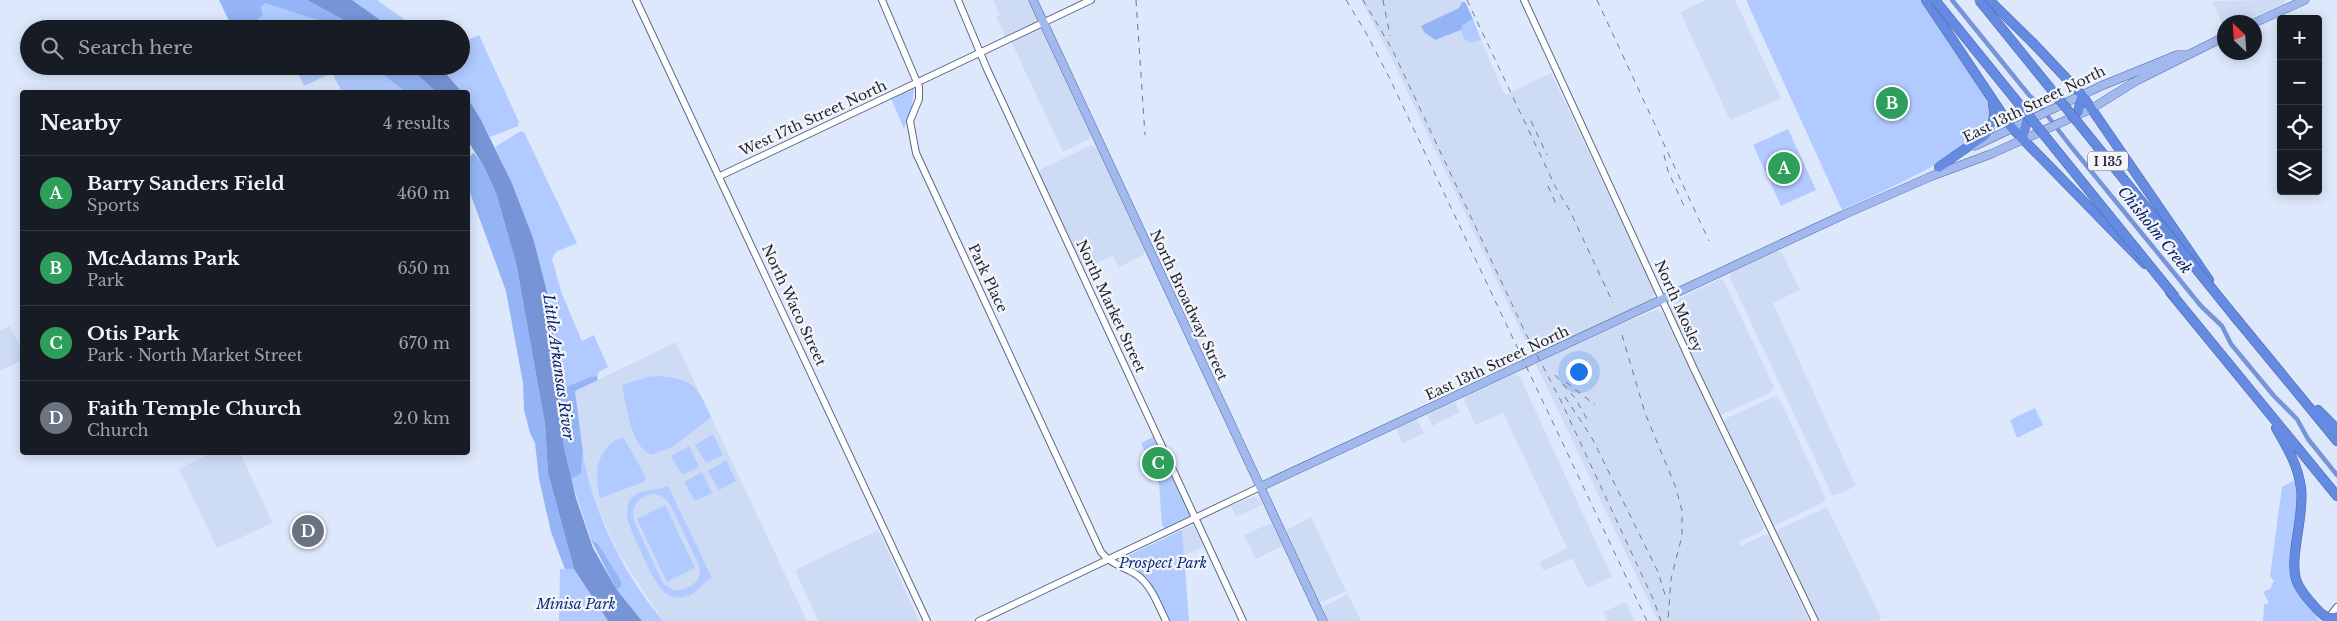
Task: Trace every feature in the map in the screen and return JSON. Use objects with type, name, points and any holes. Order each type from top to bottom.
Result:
[{"type":"highway","points":[[1926,0],[2011,128],[2150,269],[2175,297]]},
{"type":"highway","name":"I 135","points":[[1934,0],[2337,496]]},
{"type":"highway","name":"I 135","points":[[1979,0],[2337,441]]},
{"type":"highway","points":[[1989,0],[2082,94],[2239,322]]},
{"type":"highway","points":[[1939,167],[1990,129],[1995,112],[1990,94]]},
{"type":"highway","points":[[2072,117],[2078,112],[2082,94]]},
{"type":"highway","points":[[2022,139],[2027,120]]},
{"type":"highway","points":[[2270,360],[2337,429]]},
{"type":"highway","points":[[2253,392],[2288,448],[2297,468],[2301,486],[2302,508],[2295,558],[2296,581],[2306,597],[2322,615],[2331,619]]},
{"type":"main road","name":"North Broadway Street","points":[[1033,0],[1323,621]]},
{"type":"main road","points":[[2262,19],[2305,0]]},
{"type":"main road","name":"East 13th Street North","points":[[1260,487],[1898,190],[1991,154],[2092,109],[2136,81],[2217,40]]},
{"type":"main road","name":"East 13th Street North","points":[[1898,190],[2011,128],[2082,94],[2177,55],[2188,55]]},
{"type":"street","name":"North Waco Street","points":[[636,0],[927,621]]},
{"type":"street","name":"Park Place","points":[[882,0],[920,93],[910,122],[916,153],[1101,552],[1109,560]]},
{"type":"street","name":"North Market Street","points":[[958,0],[1243,621]]},
{"type":"street","name":"West 17th Street North","points":[[720,176],[1091,0]]},
{"type":"street","name":"North Mosley","points":[[1524,0],[1814,621]]},
{"type":"street","name":"East 13th Street North","points":[[979,621],[1260,487]]},
{"type":"street","points":[[1109,560],[1142,579],[1166,621]]},
{"type":"street","points":[[2331,619],[2337,607]]},
{"type":"shaded area","points":[[219,0],[307,0],[344,20],[318,20],[265,3],[260,7],[263,14],[257,20],[229,20]]},
{"type":"shaded area","points":[[307,0],[352,0],[380,20],[344,20]]},
{"type":"shaded area","points":[[993,0],[1028,0],[1037,19],[1036,23],[1006,38],[996,17],[1000,15]]},
{"type":"shaded area","points":[[1361,0],[1460,0],[1462,2],[1459,8],[1422,26],[1425,33],[1435,40],[1461,30],[1464,39],[1472,43],[1481,40],[1505,95],[1551,73],[1655,292],[1651,300],[1532,355],[1390,55]]},
{"type":"shaded area","points":[[1706,0],[1735,0],[1781,98],[1730,120],[1680,12]]},
{"type":"shaded area","points":[[2285,0],[2284,4],[2258,15],[2218,15],[2212,1]]},
{"type":"shaded area","points":[[1462,2],[1465,2],[1473,19],[1463,25],[1461,30],[1435,40],[1425,33],[1421,26],[1459,8]]},
{"type":"shaded area","points":[[1039,28],[1042,30],[1091,136],[1089,139],[1063,152],[1011,41]]},
{"type":"shaded area","points":[[384,75],[418,75],[434,90],[403,90]]},
{"type":"shaded area","points":[[418,75],[447,75],[460,90],[434,90]]},
{"type":"shaded area","points":[[470,102],[481,120],[511,181],[533,238],[548,296],[558,372],[564,448],[576,498],[593,548],[617,590],[642,621],[608,621],[574,569],[548,473],[545,424],[516,263],[496,193],[484,167],[470,144]]},
{"type":"shaded area","points":[[1092,145],[1098,149],[1145,251],[1143,255],[1119,267],[1113,256],[1083,269],[1039,174],[1041,169]]},
{"type":"shaded area","points":[[474,153],[484,167],[496,193],[516,263],[545,424],[548,473],[574,569],[565,569],[551,532],[539,479],[535,443],[530,433],[524,410],[523,383],[506,291],[470,192],[470,156]]},
{"type":"shaded area","points":[[1778,251],[1782,253],[1800,290],[1773,303],[1856,486],[1834,496],[1730,278],[1731,273]]},
{"type":"shaded area","points":[[1720,279],[1724,281],[1774,387],[1770,393],[1721,415],[1670,310],[1675,301]]},
{"type":"shaded area","points":[[1656,310],[1663,313],[1665,317],[1764,527],[1762,531],[1739,542],[1741,546],[1764,535],[1769,536],[1809,621],[1658,621],[1536,364],[1610,329]]},
{"type":"shaded area","points":[[10,326],[20,348],[20,361],[0,371],[0,330]]},
{"type":"shaded area","points":[[676,342],[807,621],[663,621],[619,554],[596,505],[586,471],[575,391]]},
{"type":"shaded area","points":[[1515,374],[1520,377],[1612,577],[1587,588],[1572,558],[1544,571],[1539,562],[1567,548],[1503,413],[1475,425],[1464,400],[1466,396]]},
{"type":"shaded area","points":[[597,376],[598,380],[575,391],[583,452],[581,474],[571,479],[564,448],[559,390]]},
{"type":"shaded area","points":[[1773,397],[1777,397],[1782,404],[1826,499],[1824,502],[1774,526],[1724,421]]},
{"type":"shaded area","points":[[1456,403],[1460,412],[1432,426],[1427,415]]},
{"type":"shaded area","points":[[1417,419],[1424,433],[1402,444],[1397,429]]},
{"type":"shaded area","points":[[208,455],[241,455],[272,521],[271,524],[217,548],[179,469]]},
{"type":"shaded area","points":[[1254,497],[1260,500],[1262,505],[1236,517],[1231,506]]},
{"type":"shaded area","points":[[1827,507],[1881,617],[1879,621],[1818,621],[1776,534],[1779,529]]},
{"type":"shaded area","points":[[1311,517],[1346,591],[1322,602],[1318,601],[1286,530]]},
{"type":"shaded area","points":[[1271,523],[1283,546],[1256,559],[1244,535]]},
{"type":"shaded area","points":[[1193,525],[1204,546],[1184,556],[1182,530]]},
{"type":"shaded area","points":[[878,530],[919,621],[818,621],[795,570]]},
{"type":"shaded area","points":[[591,540],[598,544],[621,581],[621,587],[617,590]]},
{"type":"shaded area","points":[[1348,594],[1361,621],[1327,621],[1323,607]]},
{"type":"shaded area","points":[[1626,602],[1635,621],[1607,621],[1603,612]]},
{"type":"green space","points":[[220,0],[279,0],[299,8],[317,20],[229,20]]},
{"type":"green space","points":[[352,0],[377,0],[405,20],[380,20]]},
{"type":"green space","points":[[1746,0],[1922,0],[1985,93],[1992,108],[1991,118],[1983,131],[1948,157],[1901,183],[1842,210]]},
{"type":"green space","points":[[1473,19],[1481,40],[1472,43],[1464,39],[1461,30],[1463,25]]},
{"type":"green space","points":[[479,35],[519,122],[518,126],[490,137],[470,102],[470,90],[460,90],[447,75],[470,75],[470,39]]},
{"type":"green space","points":[[299,75],[328,75],[304,86]]},
{"type":"green space","points":[[333,75],[392,75],[411,90],[341,90]]},
{"type":"green space","points":[[914,89],[912,105],[904,129],[891,98]]},
{"type":"green space","points":[[1788,129],[1816,190],[1781,206],[1753,145]]},
{"type":"green space","points":[[521,131],[524,132],[577,243],[556,252],[552,259],[562,294],[582,341],[594,335],[608,367],[599,372],[597,376],[559,390],[552,326],[539,265],[521,206],[495,147]]},
{"type":"green space","points":[[658,376],[680,379],[693,386],[698,391],[711,417],[674,446],[651,455],[638,443],[634,434],[630,424],[622,385]]},
{"type":"green space","points":[[2035,408],[2043,425],[2017,438],[2010,420]]},
{"type":"green space","points":[[713,434],[723,455],[706,463],[695,445]]},
{"type":"green space","points":[[623,437],[646,477],[644,482],[600,498],[597,480],[602,454],[607,447]]},
{"type":"green space","points":[[1153,437],[1191,515],[1165,528],[1162,525],[1159,484],[1141,443]]},
{"type":"green space","points":[[689,446],[699,467],[682,475],[671,456]]},
{"type":"green space","points":[[583,452],[594,497],[612,541],[636,584],[663,621],[642,621],[617,590],[621,587],[598,544],[591,540],[571,479],[581,474]]},
{"type":"green space","points":[[726,460],[736,481],[719,490],[708,471]]},
{"type":"green space","points":[[702,472],[712,493],[695,501],[684,482]]},
{"type":"green space","points":[[2297,479],[2301,497],[2295,587],[2319,621],[2263,621],[2264,605],[2269,603],[2263,592],[2270,589],[2274,581],[2270,576],[2282,487]]},
{"type":"green space","points":[[668,486],[712,578],[692,594],[684,597],[670,596],[659,586],[642,556],[627,517],[630,500],[635,495],[640,492]],"holes":[[[654,494],[663,497],[670,504],[700,571],[698,580],[681,590],[672,589],[663,583],[633,516],[633,511],[640,499]]]},
{"type":"green space","points":[[665,505],[695,568],[667,582],[637,519]]},
{"type":"green space","name":"Prospect Park","points":[[1182,530],[1189,621],[1169,621],[1147,578],[1121,561],[1123,558]]},
{"type":"green space","name":"Minisa Park","points":[[560,569],[574,569],[608,621],[559,621]]},
{"type":"waterway","name":"Chisholm Creek","points":[[1952,0],[2201,306],[2222,326],[2231,344],[2274,396],[2297,419],[2308,439],[2337,475]]},
{"type":"railway","points":[[1136,0],[1145,135]]},
{"type":"railway","points":[[1346,0],[1389,77],[1647,621]]},
{"type":"railway","points":[[1363,0],[1392,49],[1526,334],[1561,401],[1654,601],[1661,621]]},
{"type":"railway","points":[[1383,0],[1390,36]]},
{"type":"railway","points":[[1467,0],[1613,303]]},
{"type":"railway","points":[[1597,0],[1709,241]]},
{"type":"railway","points":[[1531,121],[1547,155]]},
{"type":"railway","points":[[1664,155],[1668,171],[1684,206]]},
{"type":"railway","points":[[1548,186],[1556,204]]},
{"type":"railway","points":[[1622,335],[1645,413],[1676,488],[1682,511],[1682,536],[1671,579],[1668,621]]},
{"type":"railway","points":[[1555,375],[1575,398],[1587,419]]},
{"type":"railway","points":[[1566,382],[1595,405]]},
{"type":"railway","points":[[1565,397],[1592,438],[1658,572],[1666,598]]},
{"type":"place","name":"McAdams Park","points":[[1892,103]]},
{"type":"place","name":"Barry Sanders Field","points":[[1784,168]]},
{"type":"place","name":"Otis Park","points":[[1158,463]]},
{"type":"place","name":"Faith Temple Church","points":[[308,531]]},
{"type":"water label","name":"Little Arkansas River","points":[[559,367]]}]
